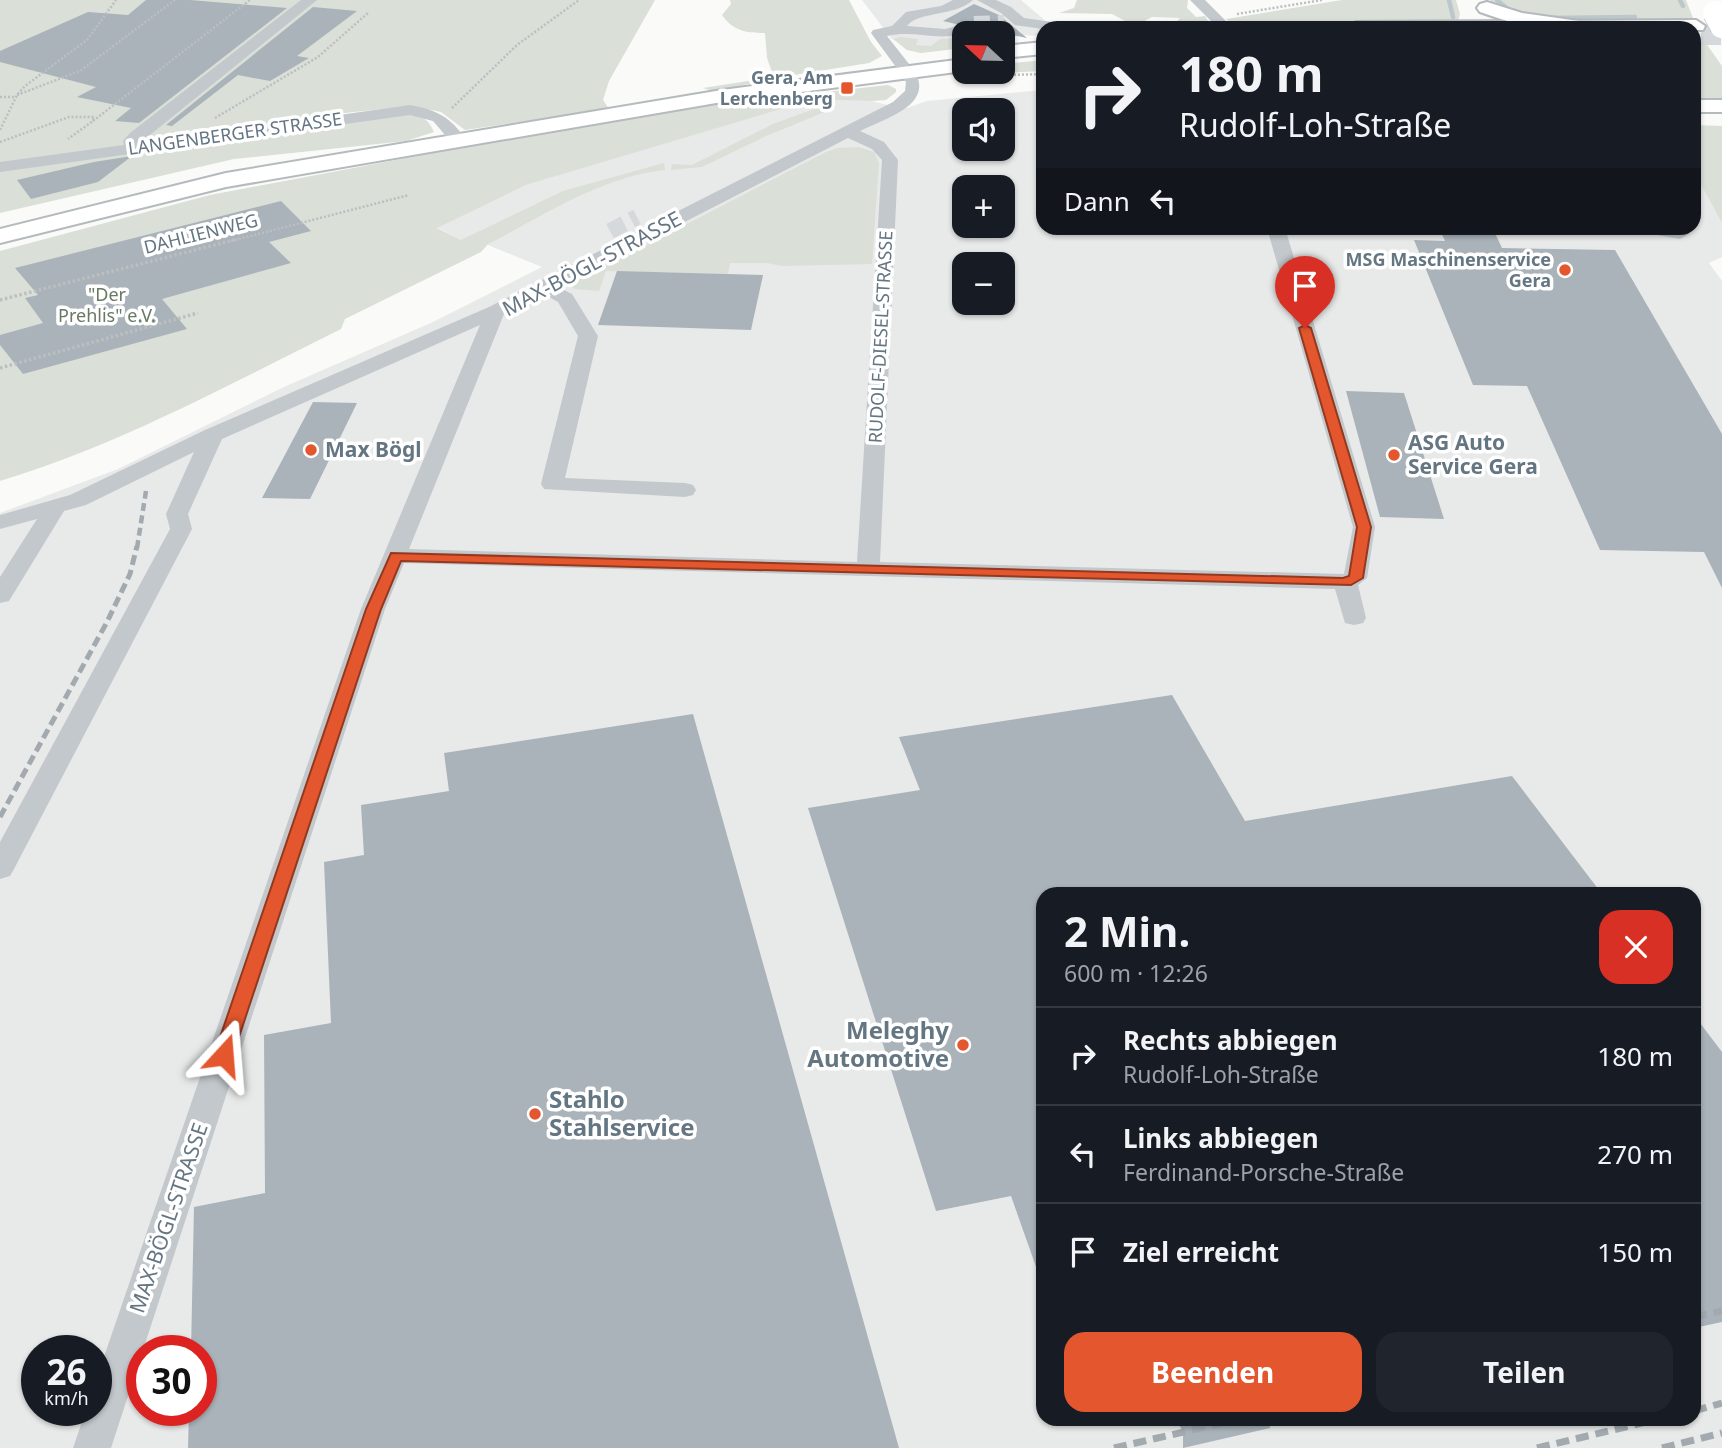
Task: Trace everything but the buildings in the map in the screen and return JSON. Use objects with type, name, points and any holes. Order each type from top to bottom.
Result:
[{"type":"highway","points":[[1485,17],[1534,21]]},
{"type":"main road","points":[[1438,21],[1485,17]]},
{"type":"main road","points":[[1015,51],[1036,49]]},
{"type":"main road","points":[[905,68],[952,58]]},
{"type":"main road","points":[[1015,60],[1036,58]]},
{"type":"main road","name":"LANGENBERGER STRASSE","points":[[0,236],[226,180],[452,131],[722,96],[905,68]]},
{"type":"main road","points":[[905,68],[952,70]]},
{"type":"main road","points":[[1701,106],[1722,106]]},
{"type":"street","points":[[133,148],[131,141],[136,136],[310,0]]},
{"type":"street","points":[[984,0],[1006,10],[1020,22]]},
{"type":"street","points":[[1197,0],[1218,21]]},
{"type":"street","points":[[898,30],[906,17],[957,7]]},
{"type":"street","points":[[1015,22],[1036,24]]},
{"type":"street","points":[[905,68],[878,33],[898,30],[952,32]]},
{"type":"street","name":"MAX-BÖGL-STRASSE","points":[[92,1448],[373,609],[496,311],[848,132],[910,97],[916,83],[905,68]]},
{"type":"street","name":"LANGENBERGER STRASSE","points":[[0,167],[410,110],[434,114],[452,131]]},
{"type":"street","name":"RUDOLF-DIESEL-STRASSE","points":[[848,132],[876,143],[886,150],[890,160],[869,568]]},
{"type":"street","points":[[600,257],[610,231]]},
{"type":"street","points":[[396,556],[1350,580],[1364,527],[1278,235]]},
{"type":"street","points":[[545,287],[565,298],[588,336],[552,484],[685,490]]},
{"type":"street","points":[[0,522],[78,500],[214,435],[496,311]]},
{"type":"street","points":[[0,869],[181,528],[177,514],[214,435]]},
{"type":"street","points":[[0,596],[56,506]]},
{"type":"lane","points":[[637,217],[702,206]]},
{"type":"lane","points":[[1350,580],[1354,618]]},
{"type":"path","points":[[0,130],[16,96],[37,74],[88,40],[116,0]]},
{"type":"path","points":[[0,97],[16,96],[80,71],[174,0]]},
{"type":"path","points":[[39,160],[195,46],[250,0]]},
{"type":"path","points":[[452,131],[452,107],[517,45],[579,0]]},
{"type":"path","points":[[1214,17],[1322,0]]},
{"type":"path","points":[[212,119],[318,57],[368,13]]},
{"type":"path","points":[[1015,73],[1036,74]]},
{"type":"path","points":[[0,142],[16,139],[73,116],[94,117],[93,121]]},
{"type":"path","name":"DAHLIENWEG","points":[[0,300],[409,195]]},
{"type":"path","points":[[0,368],[198,313]]},
{"type":"shaded area","points":[[862,0],[1021,0],[1046,21],[1036,21],[1036,36],[1015,35],[1015,21],[952,21],[952,46],[913,50],[891,38]]},
{"type":"shaded area","points":[[1036,91],[1036,235],[1701,235],[1701,185],[1722,223],[1722,257],[1709,263],[1722,281],[1722,1448],[0,1448],[0,513],[118,469],[284,387],[433,322],[542,267],[488,245],[461,240],[436,227],[526,185],[814,98],[871,101],[904,109],[927,101],[952,99],[952,161],[1015,161],[1015,98],[959,98]]},
{"type":"green space","points":[[0,0],[655,0],[609,81],[603,100],[609,109],[465,130],[441,112],[411,106],[288,119],[297,131],[409,114],[424,119],[434,132],[406,141],[234,159],[0,213]]},
{"type":"green space","points":[[730,0],[849,0],[871,42],[882,56],[869,63],[769,79],[715,92],[703,88],[761,79],[772,72],[767,58],[765,33],[740,30],[722,15],[731,4]]},
{"type":"green space","points":[[1077,0],[1188,0],[1187,8],[1196,17],[1205,16],[1208,21],[1177,21],[1180,18],[1152,17],[1145,21],[1125,21],[1112,14],[1059,13],[1074,8]]},
{"type":"green space","points":[[1342,0],[1456,0],[1460,14],[1458,21],[1226,19]]},
{"type":"green space","points":[[1490,0],[1686,0],[1694,21],[1543,21],[1494,5]]},
{"type":"green space","points":[[952,38],[952,49],[921,53],[907,50],[893,39],[918,39],[916,45],[931,46],[940,39]]},
{"type":"green space","points":[[1701,39],[1722,66],[1722,103],[1701,103]]},
{"type":"green space","points":[[1036,61],[1036,71],[1015,72],[1015,63]]},
{"type":"green space","name":"\"Der Prehlis\" e.V.","points":[[888,85],[896,89],[896,92],[886,100],[814,99],[526,185],[437,228],[461,240],[563,191],[664,163],[665,170],[618,180],[574,199],[488,244],[481,252],[345,319],[341,329],[216,392],[88,450],[0,481],[0,251],[210,195],[470,146],[725,103]]},
{"type":"green space","points":[[825,105],[837,107],[766,136],[702,167],[671,170],[672,164],[692,165],[773,124]]},
{"type":"green space","points":[[1701,125],[1722,126],[1722,223],[1701,185]]},
{"type":"green space","points":[[858,147],[874,152],[879,163],[872,264],[782,266],[767,263],[730,263],[728,274],[606,271],[599,291],[575,289],[569,285],[826,152]]},
{"type":"waterway","points":[[1449,0],[1453,17]]},
{"type":"waterway","points":[[1497,0],[1510,11]]},
{"type":"waterway","points":[[1680,0],[1683,6]]},
{"type":"waterway","points":[[1550,18],[1635,17]]},
{"type":"tunnel","points":[[1701,35],[1722,35]]},
{"type":"tunnel","points":[[610,231],[637,217]]},
{"type":"railway","points":[[137,548],[146,491]]},
{"type":"railway","points":[[0,817],[107,622],[130,574],[137,546]]},
{"type":"railway","points":[[1701,1316],[1722,1311]]},
{"type":"railway","points":[[1701,1409],[1722,1403]]},
{"type":"railway","points":[[1114,1448],[1210,1426]]},
{"type":"railway","points":[[1537,1448],[1630,1426]]},
{"type":"railway","points":[[1662,1448],[1722,1433]]},
{"type":"place","name":"Gera, Am Lerchenberg","points":[[847,88]]},
{"type":"place","name":"MSG Maschinenservice Gera","points":[[1565,270]]},
{"type":"place","name":"Max Bögl","points":[[311,450]]},
{"type":"place","name":"ASG Auto Service Gera","points":[[1394,455]]},
{"type":"place","name":"Meleghy Automotive","points":[[963,1045]]},
{"type":"place","name":"Stahlo Stahlservice","points":[[535,1114]]},
{"type":"route","points":[[224,1055],[373,609],[396,556],[1345,582],[1356,578],[1364,527],[1305,328]]}]
